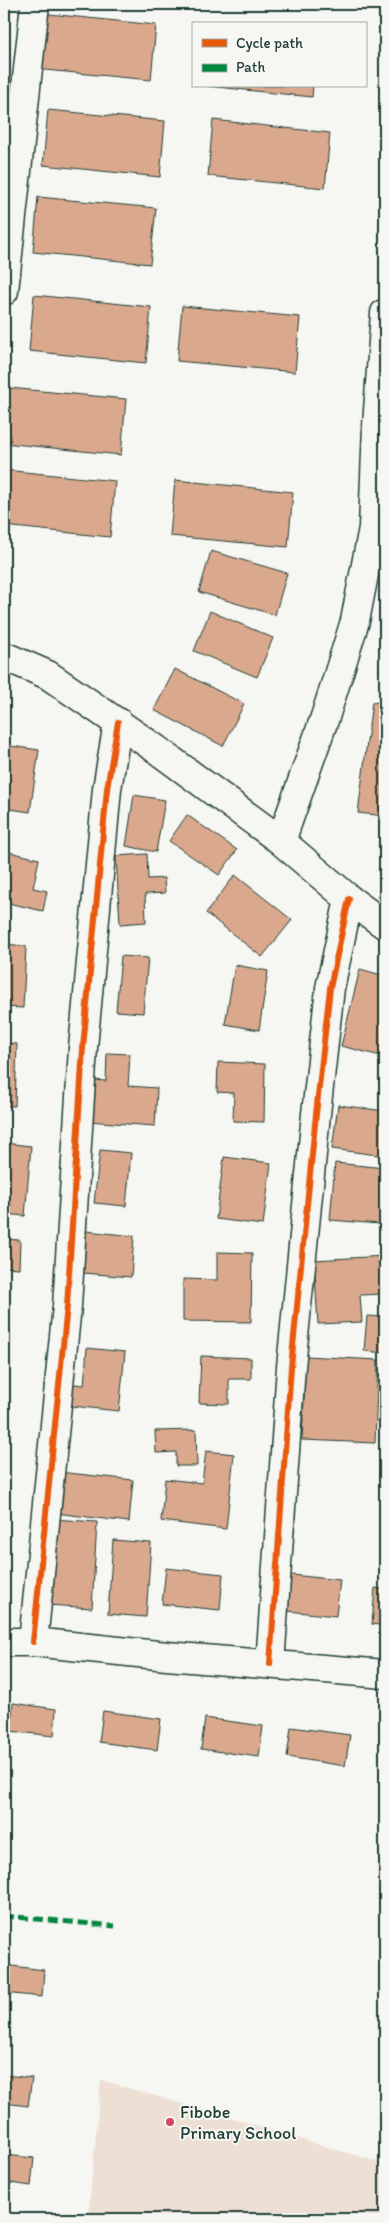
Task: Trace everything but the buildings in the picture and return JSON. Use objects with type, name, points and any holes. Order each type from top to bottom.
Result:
[{"type":"street","points":[[4,291],[35,4]]},
{"type":"street","points":[[281,841],[325,717],[357,612],[373,528],[377,425],[385,313]]},
{"type":"street","points":[[4,656],[48,675],[118,722],[281,841],[349,899],[385,925]]},
{"type":"street","points":[[33,1642],[67,1306],[83,1048],[107,789],[118,722]]},
{"type":"street","points":[[270,1664],[291,1367],[316,1114],[330,988],[349,899]]},
{"type":"street","points":[[4,1642],[33,1642],[167,1656],[385,1674]]},
{"type":"shaded area","name":"Fibobe Primary School","points":[[101,2080],[385,2164],[385,2219],[88,2219]]},
{"type":"marked path","points":[[4,1916],[115,1926]]},
{"type":"cycle path","points":[[33,1642],[67,1306],[83,1048],[107,789],[118,722]]},
{"type":"cycle path","points":[[270,1664],[291,1367],[316,1114],[330,988],[349,899]]},
{"type":"place","name":"Fibobe Primary School","points":[[170,2122]]}]
